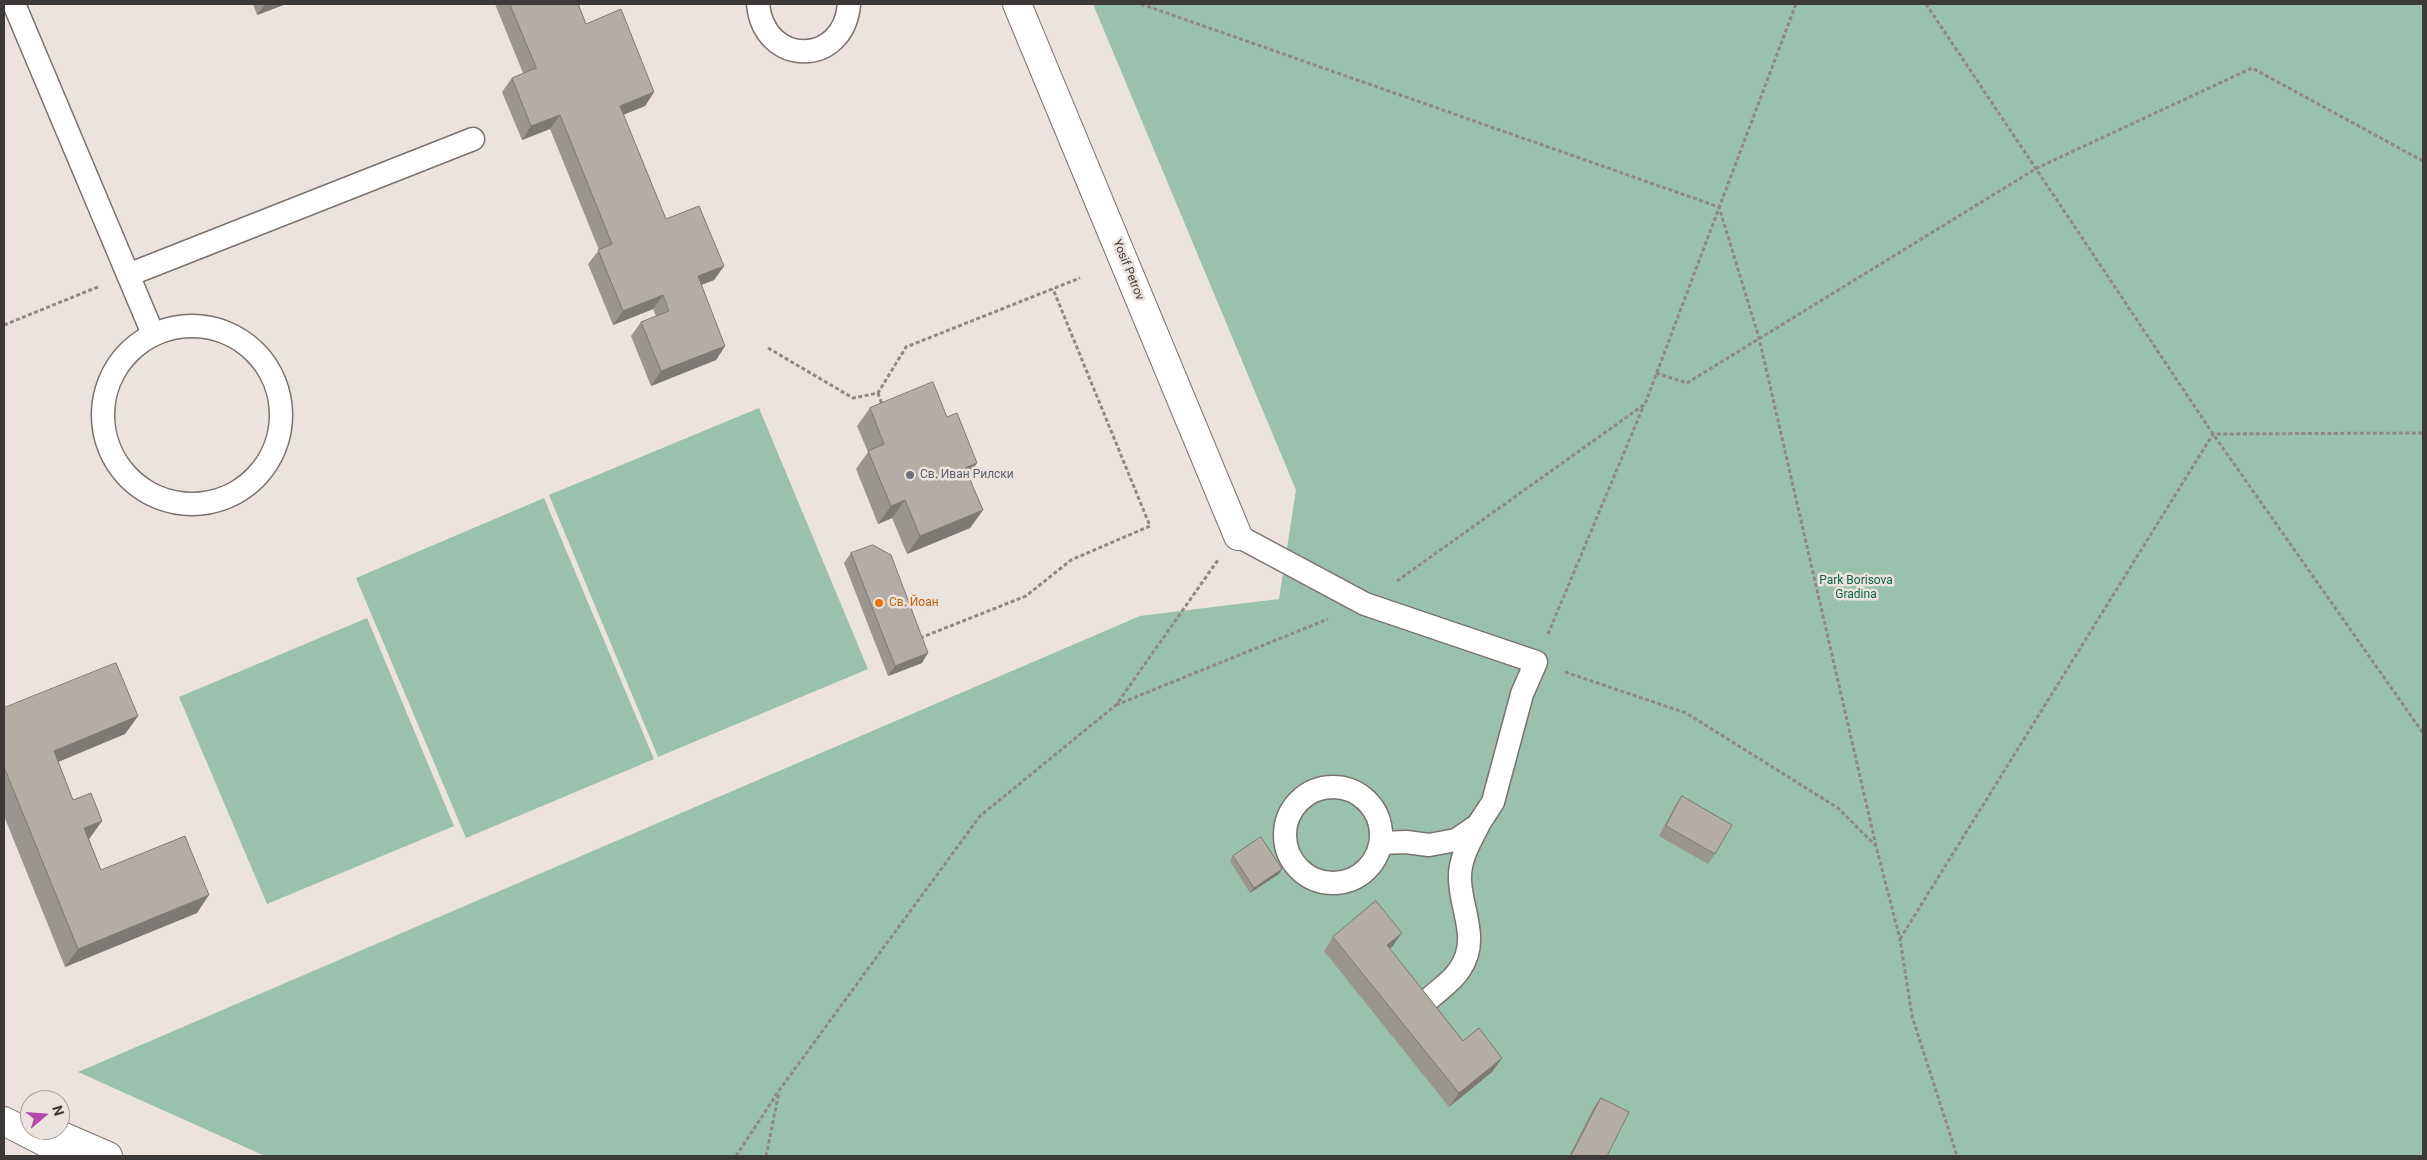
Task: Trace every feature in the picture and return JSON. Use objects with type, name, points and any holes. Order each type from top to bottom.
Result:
[{"type":"street","name":"Yosif Petrov","points":[[1018,4],[1238,536]]},
{"type":"street","points":[[4,1110],[20,1117]]},
{"type":"street","points":[[4,1121],[72,1156]]},
{"type":"street","points":[[70,1140],[108,1156]]},
{"type":"lane","points":[[14,4],[153,334]]},
{"type":"lane","points":[[758,4],[760,20],[767,32],[777,43],[790,49],[805,51],[820,48],[837,36],[848,17],[849,4]]},
{"type":"lane","points":[[128,275],[473,139]]},
{"type":"lane","points":[[191,324],[220,329],[246,343],[267,364],[279,391],[282,420],[275,449],[260,474],[236,493],[209,503],[179,504],[151,494],[127,476],[110,452],[103,423],[105,393],[117,366],[136,344],[153,334],[162,330],[191,324]]},
{"type":"lane","points":[[1238,536],[1365,604],[1536,662],[1522,694],[1492,802],[1464,850],[1460,880],[1470,928],[1468,952],[1460,970],[1427,1001]]},
{"type":"lane","points":[[1327,787],[1344,788],[1359,794],[1371,805],[1379,820],[1381,843],[1372,866],[1360,876],[1346,882],[1331,884],[1309,877],[1292,861],[1286,846],[1285,831],[1289,816],[1298,802],[1304,797],[1311,792],[1327,787]]},
{"type":"lane","points":[[1381,843],[1406,842],[1429,845],[1456,840],[1478,825]]},
{"type":"path","points":[[1141,4],[1720,207]]},
{"type":"path","points":[[1796,4],[1645,404],[1536,662],[1686,713],[1838,808],[1876,846]]},
{"type":"path","points":[[1926,4],[2038,168],[2213,434],[2423,733]]},
{"type":"path","points":[[1656,373],[1687,382],[2038,168],[2252,68],[2423,161]]},
{"type":"path","points":[[1720,207],[1759,338],[1876,846],[1900,939],[1912,1016],[1957,1156]]},
{"type":"path","points":[[4,325],[128,275]]},
{"type":"path","points":[[768,348],[853,398],[878,393],[906,347],[1080,278]]},
{"type":"path","points":[[914,640],[1026,596],[1071,560],[1150,526],[1053,289]]},
{"type":"path","points":[[878,393],[886,414]]},
{"type":"path","points":[[1116,705],[1365,604],[1645,404]]},
{"type":"path","points":[[2213,434],[2423,433]]},
{"type":"path","points":[[1900,939],[2213,434]]},
{"type":"path","points":[[736,1156],[780,1089],[980,816],[1116,705],[1204,576]]},
{"type":"path","points":[[766,1156],[780,1089]]},
{"type":"green space","name":"Park Borisova Gradina","points":[[1093,4],[2423,4],[2423,1156],[265,1156],[78,1072],[1140,616],[1279,599],[1296,490]]},
{"type":"green space","points":[[759,408],[868,669],[658,757],[549,495]]},
{"type":"green space","points":[[544,498],[654,759],[466,838],[356,578]]},
{"type":"green space","points":[[367,618],[454,826],[267,904],[179,697]]},
{"type":"building","points":[[510,4],[578,4],[586,24],[621,9],[654,92],[620,106],[666,219],[699,206],[724,266],[698,276],[725,346],[661,371],[641,322],[669,311],[663,295],[623,311],[598,250],[612,244],[560,115],[531,126],[512,78],[536,68]]},
{"type":"building","name":"Св. Иван Рилски","points":[[933,382],[947,417],[957,413],[977,463],[965,468],[983,510],[920,536],[905,500],[891,506],[868,451],[884,444],[870,408]]},
{"type":"building","name":"Св. Йоан","points":[[873,545],[891,555],[928,653],[895,666],[851,553]]},
{"type":"building","points":[[116,663],[138,716],[54,751],[73,800],[91,793],[102,821],[84,828],[101,870],[185,836],[209,895],[78,949],[4,767],[4,708]]},
{"type":"building","points":[[1682,796],[1732,825],[1715,854],[1666,826]]},
{"type":"building","points":[[1261,837],[1282,869],[1254,888],[1233,856]]},
{"type":"building","points":[[1376,901],[1402,933],[1387,945],[1463,1041],[1479,1028],[1502,1058],[1459,1093],[1333,937]]},
{"type":"building","points":[[1601,1098],[1629,1112],[1607,1156],[1571,1156]]},
{"type":"place","name":"Св. Иван Рилски","points":[[910,475]]},
{"type":"place","name":"Св. Йоан","points":[[879,603]]}]
